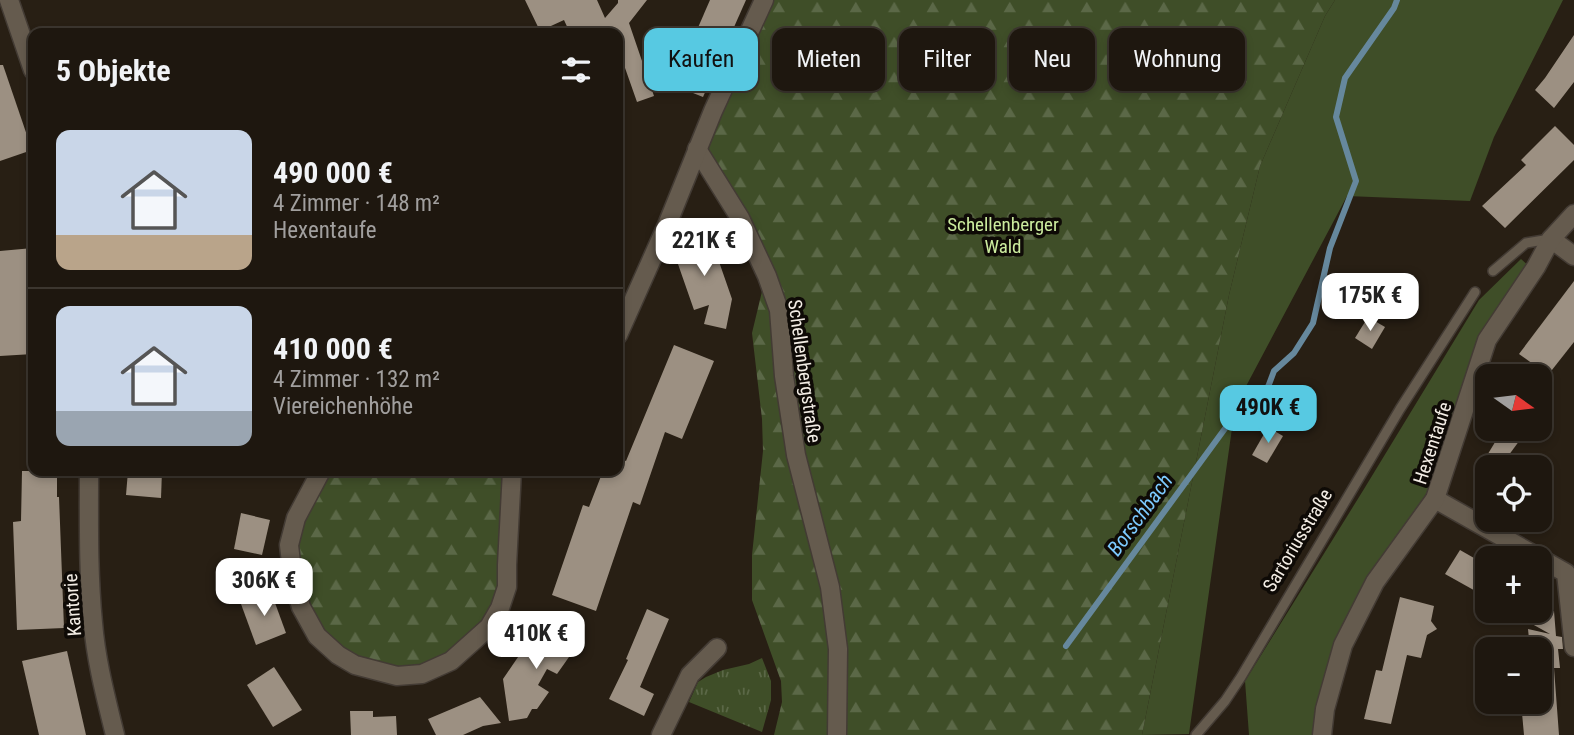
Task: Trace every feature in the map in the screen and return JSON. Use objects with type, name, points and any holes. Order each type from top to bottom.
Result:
[{"type":"street","points":[[9,0],[28,55]]},
{"type":"street","points":[[623,324],[764,0]]},
{"type":"street","name":"Schellenbergstraße","points":[[697,149],[740,218],[767,276],[779,310],[784,376],[796,455],[830,587],[838,649],[837,735]]},
{"type":"street","points":[[1574,214],[1551,239],[1574,256]]},
{"type":"street","name":"Hexentaufe","points":[[1322,735],[1325,709],[1343,645],[1374,582],[1435,499],[1487,340],[1536,267],[1551,239]]},
{"type":"street","name":"Kantorie","points":[[89,476],[93,624],[115,735]]},
{"type":"street","points":[[318,476],[296,518],[289,545],[293,580],[301,607],[317,636],[338,655],[355,665],[397,676],[422,674],[451,661],[489,626],[500,608],[507,587],[512,476]]},
{"type":"street","points":[[1435,499],[1570,570],[1574,647]]},
{"type":"street","points":[[661,735],[690,675],[718,648]]},
{"type":"lane","points":[[1493,271],[1526,243],[1551,239]]},
{"type":"lane","name":"Sartoriusstraße","points":[[1196,735],[1241,677],[1400,409],[1475,292]]},
{"type":"green space","name":"Schellenberger Wald","points":[[767,0],[1335,0],[1325,16],[1260,166],[1229,295],[1142,735],[839,735],[840,648],[807,485],[781,310],[700,146],[725,91],[758,91],[758,28],[754,28]]},
{"type":"green space","points":[[1335,0],[1563,0],[1494,137],[1470,201],[1347,196],[1235,407],[1189,734],[1142,735],[1229,295],[1260,166],[1325,16]]},
{"type":"green space","points":[[1521,259],[1530,267],[1478,344],[1432,486],[1371,571],[1341,642],[1314,735],[1249,735],[1245,681],[1479,300]]},
{"type":"green space","points":[[764,283],[828,586],[835,735],[774,735],[782,702],[781,681],[752,600],[752,555],[763,451],[752,333]]},
{"type":"green space","points":[[329,476],[502,476],[499,529],[503,585],[496,607],[453,653],[424,665],[403,669],[376,665],[345,652],[323,631],[300,579],[296,552],[303,524]]},
{"type":"green space","points":[[762,658],[771,681],[771,700],[762,732],[689,702],[698,682],[706,677]]},
{"type":"building","points":[[525,0],[597,0],[605,18],[618,0],[647,0],[629,23],[644,67],[644,91],[652,91],[654,96],[637,102],[623,62],[623,28],[568,28],[564,20],[547,28],[539,28]]},
{"type":"building","points":[[710,0],[746,0],[734,28],[698,28]]},
{"type":"building","points":[[1574,35],[1574,82],[1554,108],[1535,90]]},
{"type":"building","points":[[0,65],[3,65],[28,138],[28,151],[0,161]]},
{"type":"building","points":[[688,91],[706,91],[703,97]]},
{"type":"building","points":[[1555,126],[1574,145],[1574,160],[1505,228],[1482,206],[1526,165],[1521,160]]},
{"type":"building","points":[[708,230],[732,299],[726,329],[704,324],[709,305],[694,310],[671,244]]},
{"type":"building","points":[[28,248],[28,354],[0,356],[0,251]]},
{"type":"building","points":[[1574,281],[1574,342],[1552,370],[1552,364],[1533,364],[1519,354]]},
{"type":"building","points":[[1368,317],[1385,327],[1372,349],[1355,338]]},
{"type":"building","points":[[674,345],[714,361],[682,439],[665,432],[640,505],[633,502],[596,611],[552,595],[583,505],[589,507],[601,476],[623,476],[623,460],[626,461]]},
{"type":"building","points":[[1268,427],[1283,436],[1267,463],[1252,455]]},
{"type":"building","points":[[1496,441],[1519,441],[1509,455],[1487,455]]},
{"type":"building","points":[[22,471],[28,471],[28,476],[57,476],[64,628],[17,630],[13,522],[21,521]]},
{"type":"building","points":[[128,476],[162,476],[161,498],[126,495]]},
{"type":"building","points":[[241,513],[270,520],[262,555],[234,549]]},
{"type":"building","points":[[1460,550],[1475,559],[1475,591],[1445,574]]},
{"type":"building","points":[[271,592],[286,633],[256,645],[241,604]]},
{"type":"building","points":[[1400,597],[1434,606],[1431,621],[1437,629],[1427,635],[1421,658],[1407,655],[1391,724],[1364,719],[1376,670],[1382,671]]},
{"type":"building","points":[[647,609],[669,619],[640,687],[654,694],[644,716],[609,699],[628,660],[626,659]]},
{"type":"building","points":[[1554,611],[1556,636],[1562,637],[1563,649],[1558,649],[1560,668],[1554,668],[1559,735],[1524,735],[1522,714],[1552,714],[1552,637],[1529,637],[1528,629],[1550,634],[1530,623],[1552,623]]},
{"type":"building","points":[[558,624],[578,639],[568,652],[569,657],[557,674],[547,669],[538,685],[549,692],[537,709],[532,709],[527,718],[509,721],[503,679],[533,635],[539,640],[549,627]]},
{"type":"building","points":[[67,651],[86,735],[39,735],[22,661]]},
{"type":"building","points":[[274,667],[302,710],[273,727],[247,685]]},
{"type":"building","points":[[480,697],[501,723],[483,726],[463,735],[436,735],[428,719]]},
{"type":"building","points":[[350,711],[373,711],[373,717],[396,716],[397,735],[351,735]]},
{"type":"waterway","name":"Borschbach","points":[[1066,646],[1251,393],[1268,387],[1274,371],[1294,353],[1313,323],[1330,248],[1356,181],[1336,117],[1345,78],[1397,0]]}]
